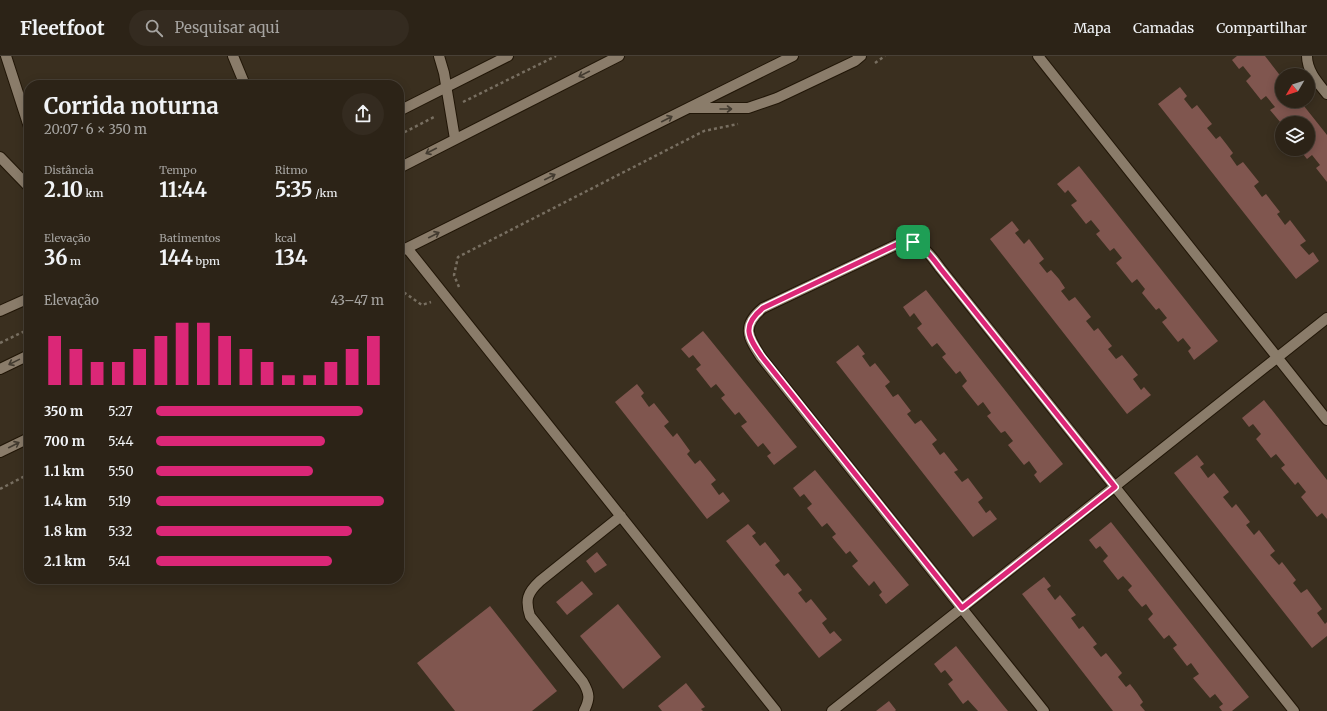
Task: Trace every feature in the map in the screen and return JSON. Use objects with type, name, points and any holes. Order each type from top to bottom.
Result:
[{"type":"street","points":[[6,56],[24,112]]},
{"type":"street","points":[[232,56],[243,80]]},
{"type":"street","points":[[439,56],[444,73],[455,139]]},
{"type":"street","points":[[404,109],[508,56]]},
{"type":"street","points":[[404,165],[619,56]]},
{"type":"street","points":[[404,250],[793,56]]},
{"type":"street","points":[[687,108],[748,108],[777,98],[855,61],[861,56]]},
{"type":"street","points":[[1038,56],[1327,420]]},
{"type":"street","points":[[1307,56],[1312,74],[1327,94]]},
{"type":"street","points":[[0,157],[24,182]]},
{"type":"street","points":[[1044,711],[752,343],[748,330],[750,323],[753,317],[763,308],[900,243],[907,242],[920,245],[931,255],[1294,711]]},
{"type":"street","points":[[404,251],[445,297],[776,711]]},
{"type":"street","points":[[0,311],[24,300]]},
{"type":"street","points":[[832,711],[1327,318]]},
{"type":"street","points":[[0,369],[24,357]]},
{"type":"street","points":[[0,452],[24,440]]},
{"type":"street","points":[[584,711],[589,701],[589,692],[583,682],[530,616],[527,607],[528,597],[531,589],[540,581],[621,516]]},
{"type":"path","points":[[404,132],[556,56]]},
{"type":"path","points":[[875,64],[885,56]]},
{"type":"path","points":[[404,292],[422,305],[445,297],[460,289],[454,275],[458,257],[704,131],[740,124]]},
{"type":"path","points":[[0,343],[24,331]]},
{"type":"path","points":[[0,489],[24,477]]},
{"type":"building","points":[[1237,56],[1265,56],[1275,69],[1275,107],[1266,96],[1261,100],[1246,81],[1251,76],[1243,66],[1239,69],[1232,60]]},
{"type":"building","points":[[1180,87],[1187,96],[1184,99],[1192,109],[1197,105],[1212,124],[1207,128],[1216,139],[1220,136],[1233,153],[1230,156],[1237,166],[1243,162],[1259,182],[1254,186],[1262,197],[1266,194],[1280,212],[1277,214],[1285,225],[1290,220],[1306,241],[1300,245],[1309,255],[1313,252],[1319,261],[1296,279],[1158,104]]},
{"type":"building","points":[[1275,107],[1306,108],[1312,116],[1275,116],[1270,110]]},
{"type":"building","points":[[1315,120],[1327,135],[1327,182],[1316,168],[1320,165],[1313,156],[1315,156]]},
{"type":"building","points":[[1079,166],[1218,341],[1194,360],[1188,351],[1191,348],[1183,338],[1178,342],[1162,322],[1167,318],[1159,308],[1156,310],[1142,293],[1145,289],[1137,279],[1132,283],[1116,263],[1122,258],[1114,248],[1110,251],[1096,234],[1100,231],[1091,220],[1086,224],[1071,205],[1077,201],[1068,190],[1065,193],[1057,184]]},
{"type":"building","points":[[1012,221],[1019,230],[1015,233],[1024,244],[1029,239],[1044,259],[1039,263],[1047,273],[1051,270],[1059,279],[1065,288],[1061,291],[1069,301],[1075,297],[1091,317],[1086,321],[1094,331],[1098,328],[1112,346],[1108,349],[1116,359],[1122,355],[1138,375],[1133,379],[1141,390],[1144,387],[1151,395],[1127,414],[990,239]]},
{"type":"building","points":[[926,290],[1063,464],[1040,483],[1034,475],[1037,472],[1029,461],[1024,465],[1008,445],[1013,441],[1005,431],[1001,433],[987,416],[991,413],[983,402],[978,406],[962,386],[967,381],[960,371],[956,374],[942,357],[946,354],[937,343],[932,347],[917,328],[922,324],[914,313],[910,317],[903,307]]},
{"type":"building","points":[[703,331],[797,447],[774,465],[767,456],[771,453],[763,443],[758,447],[741,426],[747,422],[739,412],[735,415],[721,398],[725,395],[716,384],[711,388],[696,369],[701,365],[693,355],[689,358],[681,349]]},
{"type":"building","points":[[858,345],[865,354],[862,356],[870,367],[875,363],[890,382],[885,386],[893,397],[898,394],[911,411],[907,414],[915,424],[921,420],[937,440],[932,444],[940,455],[944,452],[958,470],[954,472],[962,482],[968,478],[983,498],[978,502],[986,513],[990,510],[997,519],[973,537],[836,362]]},
{"type":"building","points":[[637,384],[644,393],[641,396],[649,407],[654,403],[669,422],[664,426],[673,437],[677,433],[690,451],[687,454],[695,464],[700,460],[716,480],[711,484],[719,495],[723,492],[730,501],[707,519],[615,402]]},
{"type":"building","points":[[1264,400],[1327,480],[1327,519],[1322,513],[1317,517],[1301,497],[1306,492],[1298,482],[1295,485],[1281,468],[1285,465],[1276,454],[1271,458],[1256,439],[1261,434],[1253,424],[1249,427],[1242,418]]},
{"type":"building","points":[[1197,455],[1204,464],[1200,467],[1208,478],[1214,473],[1229,492],[1223,497],[1232,508],[1236,504],[1250,522],[1246,525],[1254,535],[1259,530],[1275,551],[1270,555],[1279,565],[1282,562],[1296,580],[1293,583],[1301,593],[1307,589],[1322,609],[1317,613],[1325,624],[1327,622],[1327,636],[1312,648],[1174,473]]},
{"type":"building","points":[[815,470],[909,585],[886,604],[879,595],[882,592],[874,581],[869,586],[852,566],[858,561],[850,551],[846,554],[832,537],[836,534],[827,523],[822,527],[807,508],[812,504],[804,494],[800,497],[793,488]]},
{"type":"building","points":[[1111,522],[1249,697],[1232,711],[1222,711],[1219,707],[1223,704],[1215,694],[1210,698],[1193,678],[1199,674],[1191,663],[1187,666],[1173,648],[1177,645],[1169,635],[1164,639],[1148,619],[1153,614],[1146,604],[1142,607],[1128,590],[1132,586],[1123,576],[1118,580],[1103,561],[1108,556],[1100,546],[1096,549],[1089,540]]},
{"type":"building","points":[[748,524],[756,533],[752,536],[760,546],[765,542],[780,561],[775,565],[784,576],[788,573],[802,590],[798,593],[806,603],[811,599],[827,619],[822,623],[830,634],[834,631],[842,640],[819,658],[726,541]]},
{"type":"building","points":[[597,552],[607,565],[595,573],[586,561]]},
{"type":"building","points":[[1044,577],[1051,586],[1047,589],[1055,600],[1060,595],[1076,615],[1071,618],[1079,629],[1083,626],[1097,644],[1093,647],[1101,657],[1106,653],[1122,673],[1118,677],[1126,687],[1130,684],[1143,702],[1140,705],[1145,711],[1113,711],[1022,594]]},
{"type":"building","points":[[582,581],[593,594],[567,615],[556,602]]},
{"type":"building","points":[[618,604],[661,657],[623,689],[580,636]]},
{"type":"building","points":[[490,606],[557,691],[532,711],[455,711],[417,663]]},
{"type":"building","points":[[956,646],[1008,711],[978,711],[968,700],[963,704],[948,684],[953,680],[945,670],[941,673],[934,664]]},
{"type":"building","points":[[686,683],[705,707],[701,709],[703,711],[662,711],[658,706]]},
{"type":"building","points":[[889,701],[896,710],[895,711],[876,711]]},
{"type":"route","points":[[913,242],[920,245],[931,255],[1115,487],[962,608],[762,357],[752,343],[748,330],[753,317],[763,308],[900,243],[913,242]]}]
